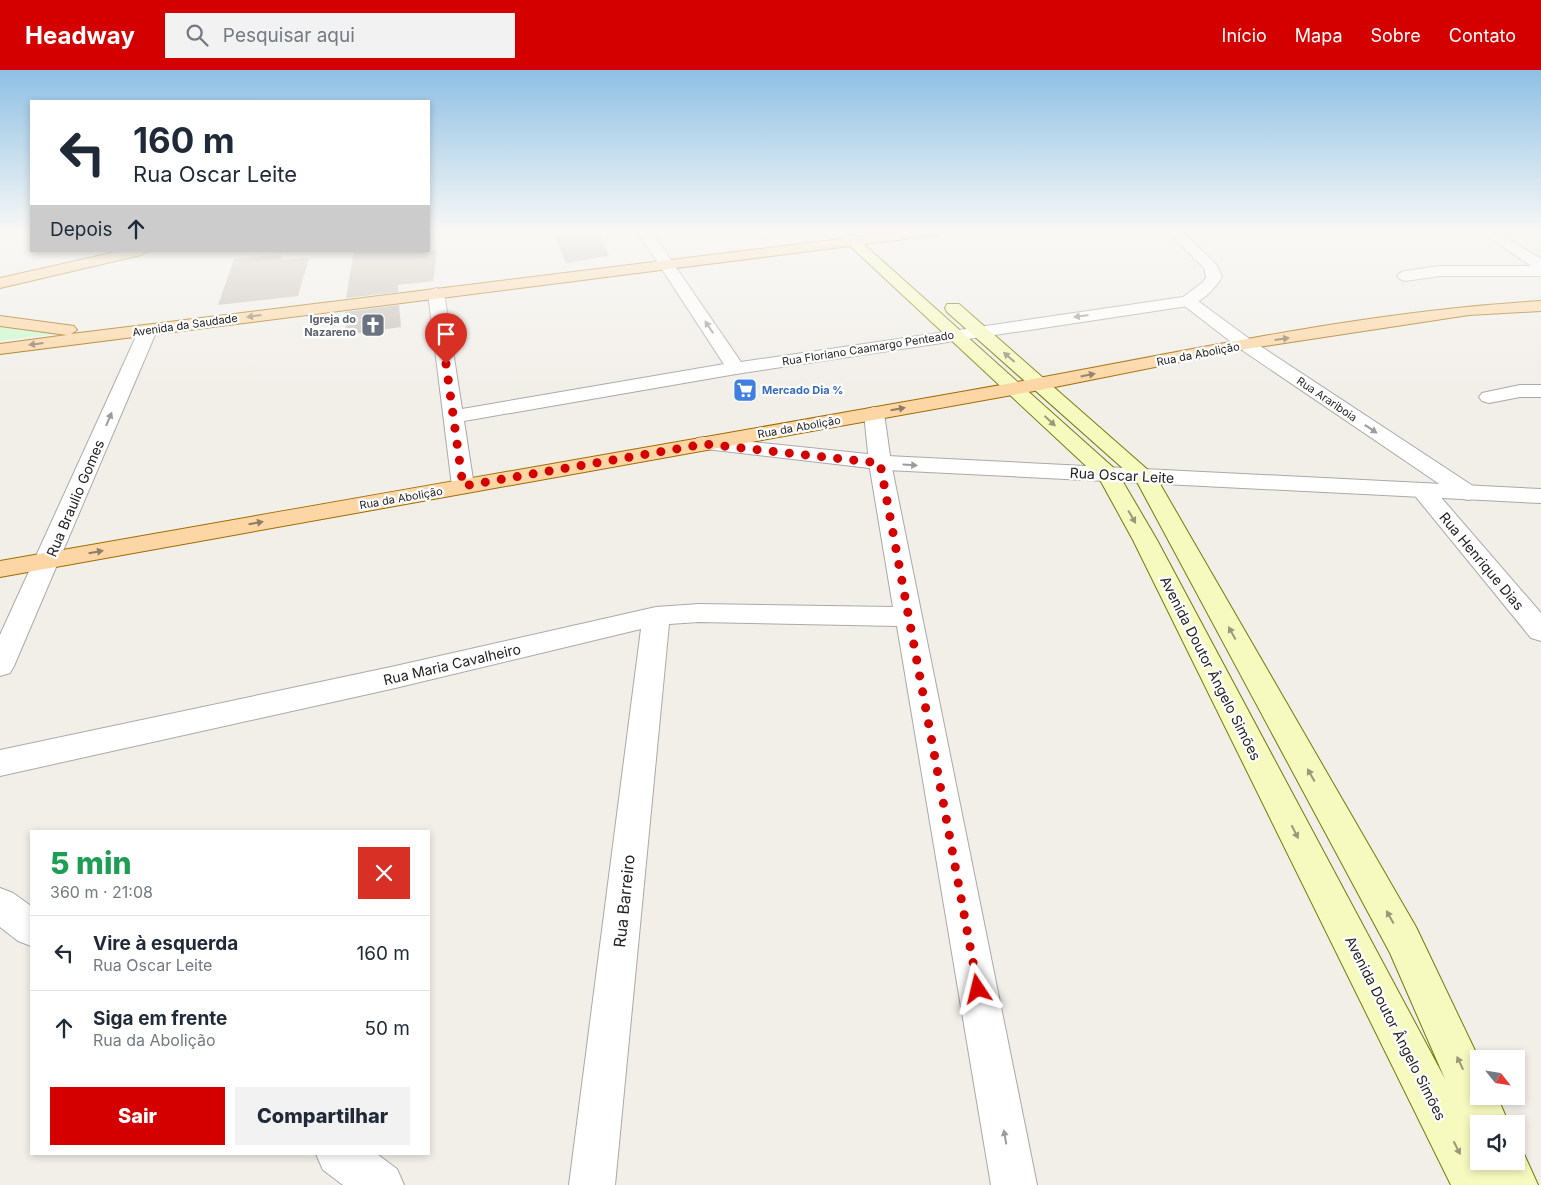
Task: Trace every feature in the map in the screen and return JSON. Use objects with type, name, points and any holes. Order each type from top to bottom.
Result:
[{"type":"main road","name":"Avenida da Saudade","points":[[0,349],[523,283]]},
{"type":"main road","name":"Avenida Doutor Ângelo Simões","points":[[899,283],[954,334],[1027,386],[1145,477],[1403,940],[1483,1115]]},
{"type":"main road","name":"Avenida Doutor Ângelo Simões","points":[[942,298],[979,331],[1108,475],[1150,548],[1476,1185]]},
{"type":"main road","name":"Rua da Abolição","points":[[0,569],[1027,386],[1245,344],[1469,310],[1541,306]]},
{"type":"main road","points":[[0,321],[55,329],[142,331]]},
{"type":"main road","points":[[1508,1170],[1515,1185]]},
{"type":"street","points":[[679,283],[736,368]]},
{"type":"street","name":"Rua Floriano Caamargo Penteado","points":[[453,417],[736,368],[954,334],[1188,301],[1210,283]]},
{"type":"street","points":[[436,294],[463,486]]},
{"type":"street","name":"Rua Arariboia","points":[[1188,301],[1245,344],[1468,493]]},
{"type":"street","name":"Rua Braulio Gomes","points":[[0,666],[48,560],[142,331]]},
{"type":"street","points":[[1489,397],[1520,391],[1541,391]]},
{"type":"street","points":[[874,413],[880,463],[1014,1185]]},
{"type":"street","name":"Rua Oscar Leite","points":[[705,444],[880,463],[1424,492],[1541,496]]},
{"type":"street","name":"Rua Henrique Dias","points":[[1424,492],[1541,631]]},
{"type":"street","name":"Rua Maria Cavalheiro","points":[[0,763],[391,678],[656,616],[699,613],[909,617]]},
{"type":"street","name":"Rua Barreiro","points":[[592,1185],[656,616]]},
{"type":"street","points":[[0,905],[30,927]]},
{"type":"street","points":[[340,1155],[382,1185]]},
{"type":"green space","points":[[0,322],[62,333],[0,341]]},
{"type":"building","points":[[226,283],[302,283],[298,296],[218,305]]},
{"type":"building","points":[[349,283],[415,283],[398,285],[398,292],[346,298]]},
{"type":"building","points":[[399,305],[401,327],[346,335],[345,312]]},
{"type":"place","name":"Igreja do Nazareno","points":[[373,325]]},
{"type":"place","name":"Mercado Dia %","points":[[745,390]]},
{"type":"route","points":[[446,364],[463,486],[705,444],[880,463],[978,989]]}]
